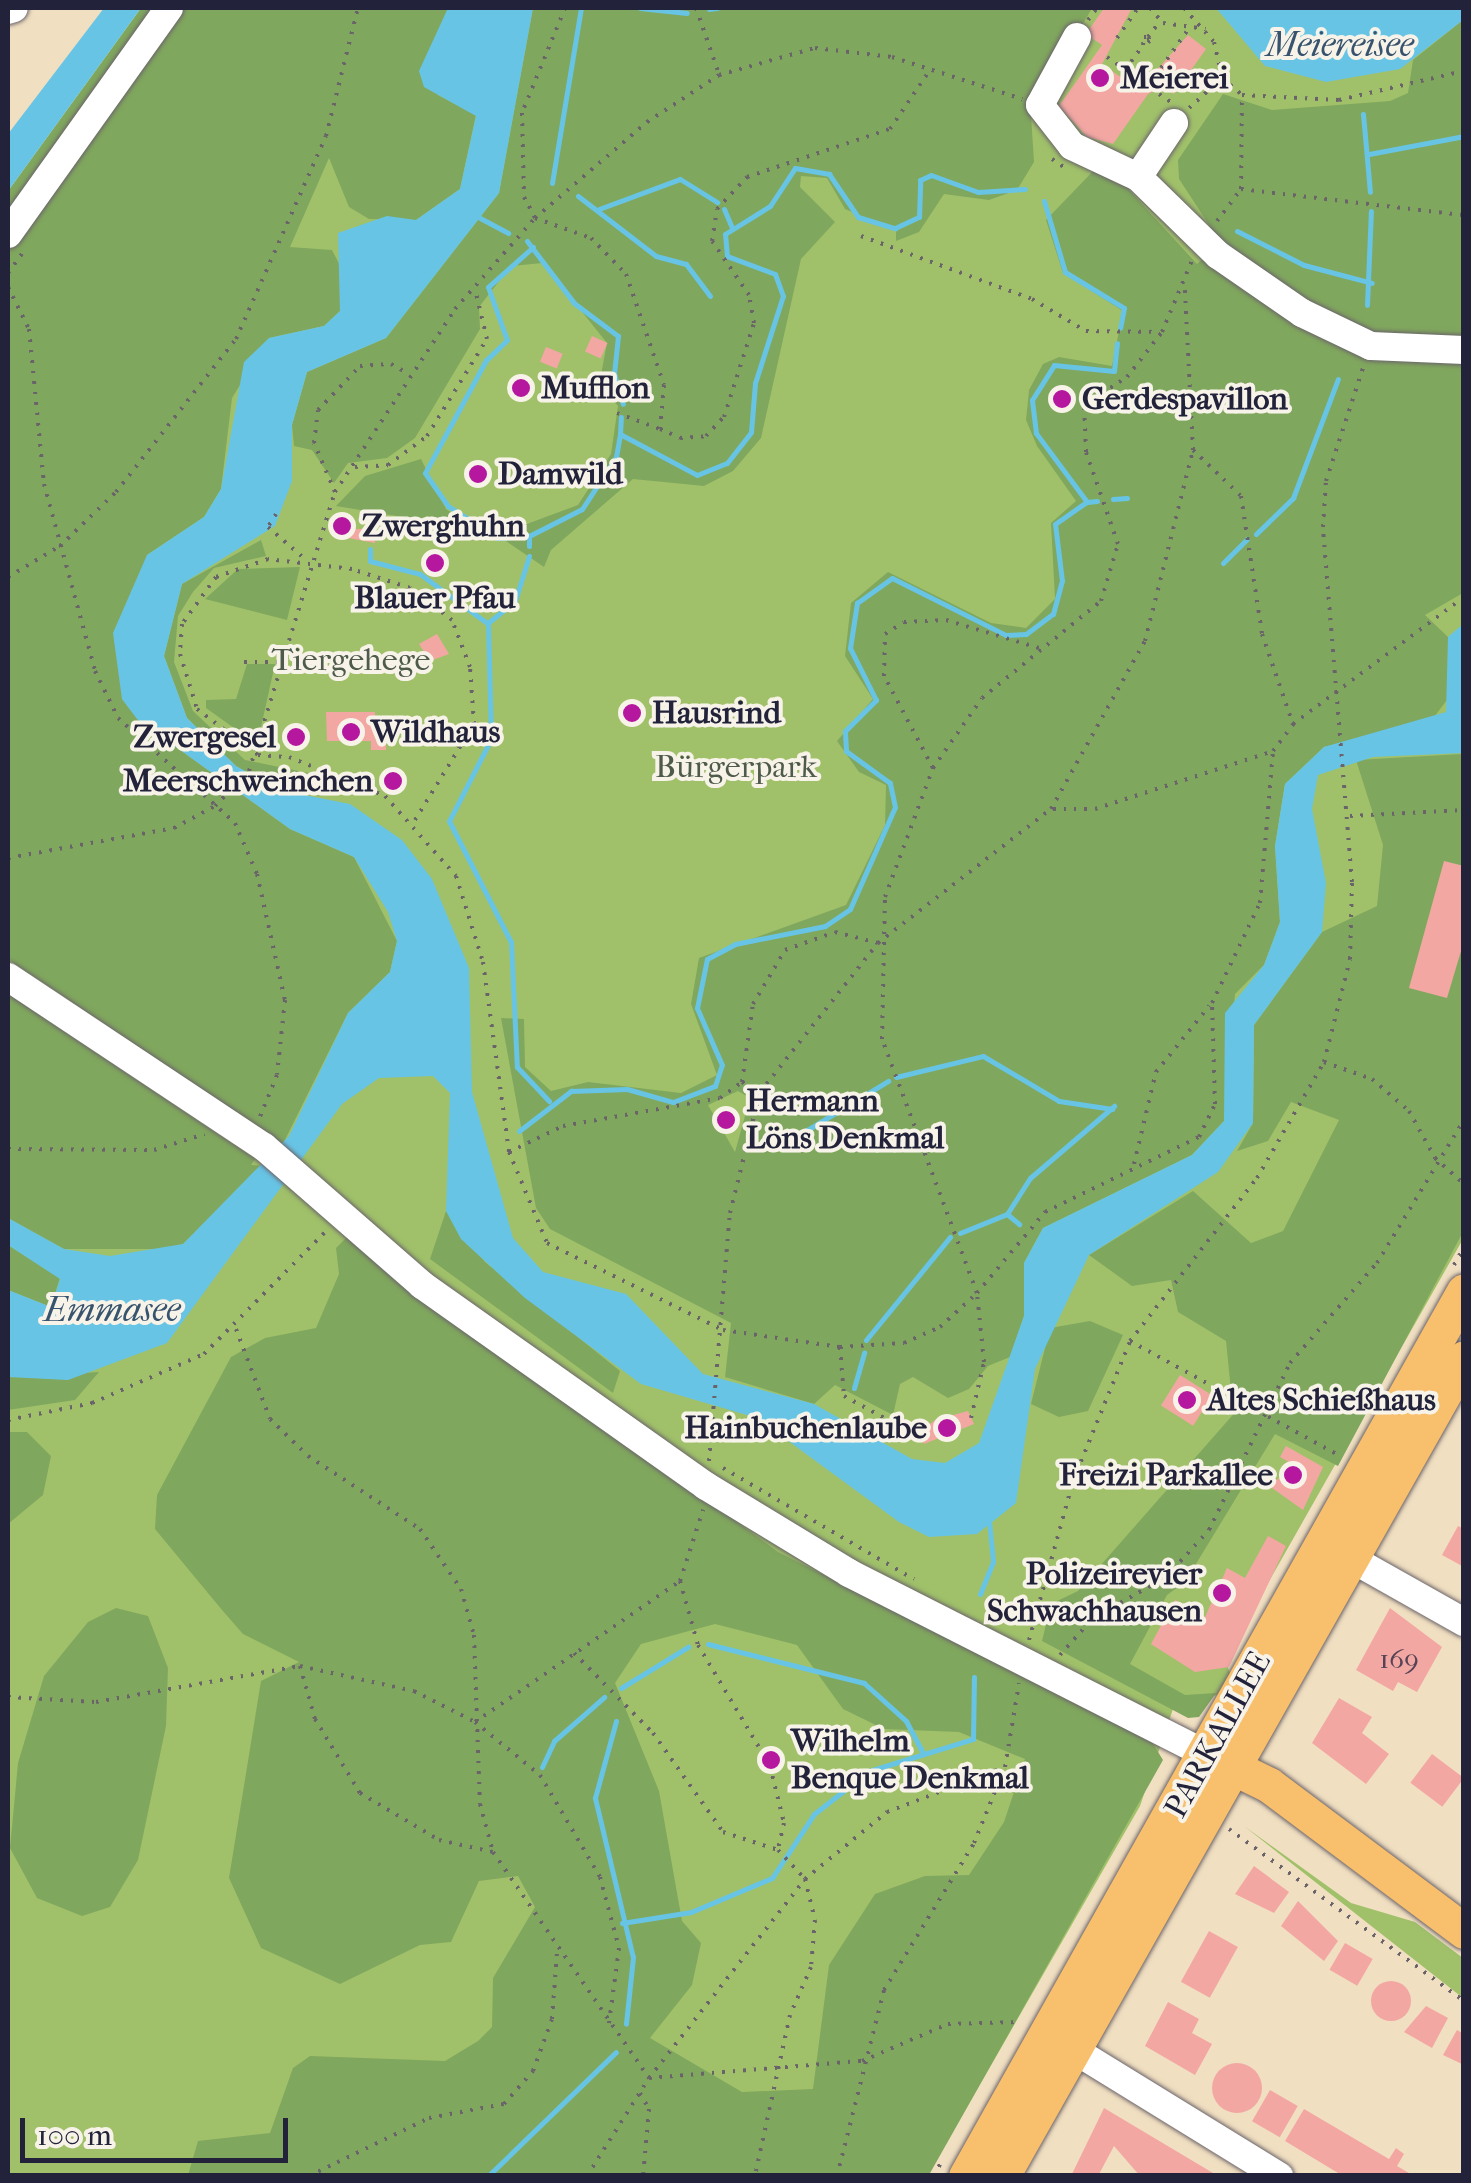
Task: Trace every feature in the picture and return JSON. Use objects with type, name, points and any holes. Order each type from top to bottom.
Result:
[{"type":"main road","name":"PARKALLEE","points":[[1002,2176],[1074,2050],[1464,1291]]},
{"type":"main road","name":"PARKALLEE","points":[[966,2176],[1221,1761],[1352,1559],[1464,1358]]},
{"type":"main road","points":[[1221,1761],[1464,1931]]},
{"type":"street","points":[[8,234],[169,8]]},
{"type":"street","points":[[1077,37],[1040,105],[1072,146],[1138,177],[1202,242],[1302,313],[1371,346],[1464,350]]},
{"type":"street","points":[[1138,177],[1174,124]]},
{"type":"street","points":[[8,977],[256,1142],[298,1173],[422,1284],[706,1486],[1053,1661],[1221,1761]]},
{"type":"street","points":[[1352,1559],[1464,1622]]},
{"type":"street","points":[[1074,2050],[1280,2176]]},
{"type":"path","points":[[8,577],[60,546],[145,460],[236,339],[326,136],[358,8]]},
{"type":"path","points":[[565,8],[522,114],[524,197],[535,218],[591,238],[626,274],[664,385],[660,428]]},
{"type":"path","points":[[696,8],[719,75]]},
{"type":"path","points":[[1117,38],[1138,8]]},
{"type":"path","points":[[1150,8],[1160,21],[1206,29]]},
{"type":"path","points":[[1184,8],[1206,29],[1222,78],[1242,94],[1339,100],[1464,72]]},
{"type":"path","points":[[1125,70],[1160,21]]},
{"type":"path","points":[[1161,68],[1189,28]]},
{"type":"path","points":[[8,858],[137,838],[215,806],[249,771],[258,755],[307,561],[336,492],[355,467],[409,374],[474,287],[535,218],[719,75],[815,48],[930,70],[1004,93]]},
{"type":"path","points":[[1107,57],[1144,83]]},
{"type":"path","points":[[617,412],[696,440],[718,426],[747,353],[749,295],[718,256],[717,209],[748,177],[890,129],[930,70]]},
{"type":"path","points":[[1174,124],[1222,78]]},
{"type":"path","points":[[971,1418],[984,1362],[976,1293],[934,1161],[886,1060],[888,964],[878,944],[885,897],[933,768],[982,698],[1101,601],[1118,566],[1086,452],[1084,405],[1126,377],[1162,332],[1185,290],[1202,242],[1241,189],[1242,94]]},
{"type":"path","points":[[1241,189],[1464,215]]},
{"type":"path","points":[[862,236],[1032,299],[1086,331],[1162,332]]},
{"type":"path","points":[[8,286],[28,329],[60,546],[94,671],[118,718],[235,823],[257,874],[285,1000],[277,1076],[256,1142]]},
{"type":"path","points":[[355,467],[388,465],[428,436],[488,339],[474,287]]},
{"type":"path","points":[[714,1419],[730,1212],[760,1092],[878,944],[1050,809],[1145,641],[1193,450],[1185,290]]},
{"type":"path","points":[[837,2176],[862,2061],[898,1961],[974,1843],[1005,1767],[1073,1481],[1130,1342],[1258,1178],[1324,1062],[1350,959],[1350,816],[1336,691],[1326,481],[1371,346]]},
{"type":"path","points":[[336,492],[314,443],[318,410],[360,366],[392,364],[409,374]]},
{"type":"path","points":[[1193,450],[1241,496],[1262,634],[1294,724]]},
{"type":"path","points":[[276,514],[268,527],[307,561]]},
{"type":"path","points":[[414,820],[474,724],[465,644],[452,620],[410,588],[307,561],[233,566],[182,624],[180,654],[197,709],[258,755],[359,783],[414,820],[471,911],[510,1152],[548,1243],[723,1330],[840,1347],[904,1343],[976,1293],[1045,1212],[1134,1164],[1200,1138],[1209,1123],[1212,1003]]},
{"type":"path","points":[[1134,1164],[1156,1072],[1212,1003],[1256,921],[1274,751],[1294,724],[1464,597]]},
{"type":"path","points":[[933,768],[884,676],[884,634],[904,622],[946,620],[1039,648]]},
{"type":"path","points":[[244,662],[283,662]]},
{"type":"path","points":[[1050,809],[1095,809],[1274,751]]},
{"type":"path","points":[[1350,816],[1464,810]]},
{"type":"path","points":[[742,1082],[753,1004],[785,950],[836,932],[878,944]]},
{"type":"path","points":[[1324,1062],[1372,1079],[1409,1112],[1435,1158],[1464,1184]]},
{"type":"path","points":[[510,1152],[563,1126],[695,1107],[742,1082]]},
{"type":"path","points":[[742,1082],[760,1092]]},
{"type":"path","points":[[1053,1661],[1093,1618],[1166,1577],[1209,1530],[1263,1418],[1311,1333],[1378,1263],[1435,1158],[1464,1120]]},
{"type":"path","points":[[8,1149],[154,1150],[206,1134]]},
{"type":"path","points":[[8,1420],[165,1377],[236,1329],[343,1213]]},
{"type":"path","points":[[236,1329],[270,1419],[308,1456],[420,1529],[461,1589],[474,1635],[475,1722],[493,1852],[557,1953],[649,2078]]},
{"type":"path","points":[[1130,1342],[1263,1418],[1336,1454]]},
{"type":"path","points":[[840,1347],[844,1396],[921,1438]]},
{"type":"path","points":[[694,1450],[926,1585]]},
{"type":"path","points":[[475,1722],[680,1580],[698,1645],[770,1766],[784,1823],[778,1850]]},
{"type":"path","points":[[1012,1630],[1030,1650]]},
{"type":"path","points":[[574,1653],[653,1733],[723,1832],[778,1850],[805,1879],[815,1920],[811,1966],[778,2070],[755,2176]]},
{"type":"path","points":[[1053,1661],[1074,1662]]},
{"type":"path","points":[[300,1666],[314,1719],[360,1793],[439,1840],[493,1852]]},
{"type":"path","points":[[8,1697],[96,1702],[300,1666],[414,1692],[475,1722],[540,1775],[600,1876],[619,1948],[609,2023]]},
{"type":"path","points":[[586,2176],[649,2078],[805,1879],[887,1812],[1005,1767]]},
{"type":"path","points":[[1229,1829],[1464,2002]]},
{"type":"path","points":[[310,2176],[429,2118],[504,2104],[534,2071],[552,2019],[557,1953]]},
{"type":"path","points":[[649,2078],[862,2061],[948,2024],[1021,2022]]},
{"type":"path","points":[[640,2092],[649,2109],[643,2176]]},
{"type":"green space","points":[[141,8],[448,8],[438,95],[476,115],[460,189],[416,220],[369,219],[349,207],[329,158],[290,247],[332,250],[345,275],[340,311],[324,326],[269,338],[232,398],[221,489],[204,517],[147,555],[158,734],[290,829],[354,857],[397,941],[390,972],[348,1013],[283,1144],[8,959],[8,191]]},
{"type":"green space","name":"Bürgerpark","points":[[213,8],[1463,8],[1463,1239],[1225,1659],[1231,1676],[1220,1694],[1173,1709],[1140,1806],[928,2175],[8,2175],[8,295]]},
{"type":"green space","points":[[533,8],[1092,8],[1031,115],[1034,162],[1017,190],[989,200],[944,194],[919,232],[896,241],[896,231],[845,209],[827,178],[801,176],[800,187],[835,222],[801,259],[761,438],[733,471],[704,486],[633,479],[551,550],[544,567],[497,535],[578,505],[611,454],[618,406],[599,385],[607,343],[543,263],[511,266],[479,307],[480,329],[415,438],[387,458],[348,463],[334,483],[312,450],[294,446],[292,425],[307,372],[386,338],[499,193]]},
{"type":"green space","points":[[1463,20],[1463,593],[1425,615],[1448,637],[1450,696],[1431,721],[1324,747],[1285,784],[1275,846],[1280,922],[1264,965],[1235,994],[1224,1121],[1192,1155],[1043,1228],[1024,1263],[1024,1316],[1010,1357],[988,1366],[969,1389],[948,1398],[913,1377],[900,1384],[893,1415],[835,1385],[814,1404],[725,1377],[731,1323],[550,1229],[536,1208],[501,1018],[524,1019],[525,1067],[551,1091],[588,1082],[681,1093],[717,1075],[691,1004],[699,958],[846,905],[885,825],[886,785],[859,772],[837,741],[873,699],[845,656],[851,603],[888,572],[991,623],[1026,628],[1055,599],[1051,523],[1076,501],[1037,446],[1026,420],[1029,390],[1043,364],[1059,357],[1112,366],[1123,311],[1063,273],[1046,220],[1098,166],[1136,180],[1129,190],[1197,264],[1221,243],[1179,179],[1178,160],[1223,94],[1272,110],[1390,101],[1408,93],[1413,60]],"holes":[[[738,1091],[750,1098],[735,1152],[708,1105]]]},
{"type":"green space","points":[[421,459],[446,509],[476,529],[336,506],[365,476]]},
{"type":"green space","points":[[261,540],[266,556],[214,568],[193,592],[178,616],[174,662],[193,711],[245,760],[328,777],[322,796],[279,790],[236,766],[187,718],[164,656],[182,584]]},
{"type":"green space","points":[[300,567],[287,620],[205,599],[238,569]]},
{"type":"green space","points":[[247,664],[275,664],[259,736],[248,738],[206,708],[206,700],[236,699]]},
{"type":"green space","points":[[1462,754],[1463,1232],[1338,1466],[1275,1434],[1185,1582],[1167,1595],[1130,1664],[1185,1695],[1216,1693],[1199,1717],[1188,1718],[1042,1641],[1051,1604],[1078,1591],[1245,1401],[1231,1391],[1226,1341],[1178,1312],[1171,1280],[1132,1286],[1089,1255],[1193,1191],[1251,1243],[1283,1231],[1339,1120],[1291,1102],[1268,1141],[1237,1151],[1253,1123],[1254,1025],[1322,932],[1377,906],[1383,845],[1356,760]]},
{"type":"green space","points":[[8,994],[255,1159],[251,1165],[265,1166],[183,1244],[164,1249],[64,1249],[8,1218]]},
{"type":"green space","points":[[446,1211],[485,1262],[620,1371],[613,1393],[430,1259]]},
{"type":"green space","points":[[347,1237],[778,1552],[1150,1739],[1163,1760],[929,2175],[188,2175],[198,2141],[270,2133],[293,2068],[310,2056],[445,2061],[478,2041],[492,2027],[493,1978],[535,1907],[518,1876],[479,1881],[451,1942],[420,1945],[340,1984],[261,1948],[229,1878],[261,1681],[299,1662],[243,1634],[222,1610],[155,1529],[157,1495],[231,1357],[265,1338],[316,1328],[339,1274],[336,1248]],"holes":[[[715,1624],[797,1645],[843,1709],[884,1729],[959,1732],[1025,1759],[1004,1822],[969,1875],[925,1876],[875,1894],[829,1965],[813,2089],[742,2092],[650,2038],[692,1985],[701,1943],[682,1921],[659,1791],[615,1683],[641,1644]]]},
{"type":"green space","points":[[8,1245],[60,1278],[51,1307],[8,1290]]},
{"type":"green space","points":[[1090,1321],[1123,1335],[1088,1411],[1059,1417],[1031,1404],[1050,1328]]},
{"type":"green space","points":[[99,1372],[75,1400],[8,1410],[8,1377]]},
{"type":"green space","points":[[8,1432],[27,1432],[51,1456],[43,1495],[8,1524]]},
{"type":"green space","points":[[116,1608],[148,1616],[168,1668],[166,1726],[138,1860],[110,1907],[82,1916],[37,1898],[10,1848],[18,1763],[44,1676],[88,1622]]},
{"type":"green space","points":[[1244,1826],[1351,1903],[1415,1922],[1463,1958],[1463,1998]]},
{"type":"water","points":[[104,8],[141,8],[8,191],[8,134]]},
{"type":"water","name":"Emmasee","points":[[448,8],[533,8],[499,193],[386,338],[307,372],[292,425],[292,481],[275,526],[182,584],[164,656],[187,718],[236,766],[279,790],[350,804],[402,840],[432,879],[469,968],[472,1092],[513,1238],[543,1272],[626,1294],[703,1374],[814,1404],[912,1459],[945,1463],[979,1443],[1024,1316],[1024,1263],[1043,1228],[1192,1155],[1224,1121],[1225,1013],[1264,965],[1280,922],[1275,846],[1285,784],[1324,747],[1446,712],[1448,637],[1463,624],[1463,753],[1373,757],[1318,775],[1312,809],[1326,883],[1322,932],[1254,1025],[1253,1123],[1218,1172],[1089,1255],[1035,1369],[1016,1503],[977,1534],[929,1537],[899,1522],[757,1418],[641,1384],[525,1298],[461,1239],[446,1211],[450,1093],[433,1076],[379,1078],[342,1104],[167,1343],[68,1380],[8,1377],[8,1290],[51,1307],[60,1279],[8,1245],[8,1218],[64,1249],[110,1256],[183,1244],[289,1136],[348,1013],[390,972],[397,941],[388,912],[354,857],[290,829],[137,719],[122,699],[113,633],[147,555],[204,517],[221,489],[244,362],[269,338],[324,326],[340,311],[338,233],[387,216],[416,220],[460,189],[476,116],[424,87],[419,71]]},
{"type":"water","name":"Meiereisee","points":[[1216,8],[1463,8],[1463,20],[1400,69],[1326,82],[1265,66]]},
{"type":"building","name":"Meierei","points":[[1104,8],[1132,8],[1102,64],[1139,90],[1188,35],[1206,49],[1174,94],[1164,87],[1148,94],[1113,144],[1087,137],[1059,106],[1102,45],[1086,34]]},
{"type":"building","points":[[592,336],[608,343],[601,358],[585,352]]},
{"type":"building","points":[[546,347],[563,354],[557,369],[540,362]]},
{"type":"building","points":[[374,528],[375,543],[343,537],[343,530]]},
{"type":"building","points":[[437,634],[449,654],[430,661],[419,644]]},
{"type":"building","name":"Wildhaus","points":[[326,712],[375,712],[375,740],[386,740],[386,750],[371,750],[371,741],[327,741]]},
{"type":"building","points":[[1444,861],[1464,866],[1464,941],[1447,998],[1409,988]]},
{"type":"building","name":"Altes Schießhaus","points":[[1180,1375],[1212,1395],[1193,1426],[1161,1406]]},
{"type":"building","name":"Hainbuchenlaube","points":[[968,1411],[974,1424],[924,1444],[919,1433],[935,1420]]},
{"type":"building","points":[[1286,1446],[1323,1467],[1303,1510],[1268,1485],[1298,1467],[1280,1457]]},
{"type":"building","points":[[1458,1526],[1464,1529],[1464,1567],[1442,1555]]},
{"type":"building","points":[[1268,1536],[1286,1546],[1229,1667],[1195,1672],[1151,1644],[1175,1600],[1205,1617],[1227,1568],[1245,1578]]},
{"type":"building","points":[[1390,1608],[1442,1647],[1417,1692],[1398,1682],[1393,1691],[1356,1670]]},
{"type":"building","points":[[1339,1698],[1372,1717],[1362,1733],[1389,1754],[1366,1784],[1312,1743]]},
{"type":"building","points":[[1432,1754],[1464,1778],[1442,1807],[1410,1783]]},
{"type":"building","points":[[1254,1866],[1289,1892],[1274,1913],[1235,1894]]},
{"type":"building","points":[[1298,1901],[1338,1941],[1324,1961],[1281,1926]]},
{"type":"building","points":[[1209,1931],[1238,1947],[1210,1998],[1181,1982]]},
{"type":"building","points":[[1345,1943],[1373,1959],[1357,1986],[1330,1970]]},
{"type":"building","points":[[1391,1981],[1405,1987],[1411,2001],[1405,2015],[1391,2021],[1377,2015],[1371,2001],[1377,1987]]},
{"type":"building","points":[[1168,2002],[1199,2019],[1192,2033],[1212,2044],[1195,2075],[1145,2046]]},
{"type":"building","points":[[1426,2006],[1448,2018],[1432,2048],[1404,2032]]},
{"type":"building","points":[[1457,2030],[1464,2034],[1464,2065],[1443,2055]]},
{"type":"building","points":[[1237,2063],[1255,2070],[1262,2088],[1255,2106],[1237,2113],[1219,2106],[1212,2088],[1219,2070]]},
{"type":"building","points":[[1270,2090],[1298,2106],[1280,2137],[1252,2121]]},
{"type":"building","points":[[1104,2108],[1213,2173],[1212,2176],[1140,2176],[1114,2146],[1098,2176],[1071,2176]]},
{"type":"building","points":[[1304,2109],[1389,2159],[1396,2148],[1404,2154],[1397,2166],[1414,2176],[1343,2176],[1285,2141]]},
{"type":"waterway","points":[[552,183],[581,8]]},
{"type":"waterway","points":[[640,8],[687,13]]},
{"type":"waterway","points":[[709,9],[717,8]]},
{"type":"waterway","points":[[1363,114],[1370,192]]},
{"type":"waterway","points":[[1369,154],[1464,136]]},
{"type":"waterway","points":[[533,247],[488,287],[507,340],[486,360],[425,473],[448,506],[498,538],[529,536],[582,509],[616,457],[620,434],[697,475],[727,463],[751,432],[755,383],[783,296],[775,274],[727,256],[725,234],[770,206],[795,168],[829,174],[858,217],[895,228],[919,217],[920,180],[931,175],[978,192],[1025,189]]},
{"type":"waterway","points":[[599,209],[680,179],[717,202]]},
{"type":"waterway","points":[[578,196],[656,256],[686,264],[710,296]]},
{"type":"waterway","points":[[1044,201],[1065,272],[1124,308],[1120,328]]},
{"type":"waterway","points":[[724,209],[732,228]]},
{"type":"waterway","points":[[1367,305],[1371,211]]},
{"type":"waterway","points":[[480,218],[508,233]]},
{"type":"waterway","points":[[1237,231],[1304,265],[1372,283]]},
{"type":"waterway","points":[[527,241],[574,303],[618,336],[614,373],[623,404]]},
{"type":"waterway","points":[[519,1131],[571,1091],[627,1089],[673,1102],[715,1086],[722,1065],[697,1008],[707,959],[735,944],[825,926],[850,909],[895,807],[890,783],[846,751],[845,731],[876,700],[850,648],[857,603],[892,578],[1006,635],[1026,634],[1053,614],[1062,581],[1055,524],[1087,502],[1036,433],[1032,400],[1054,365],[1114,371],[1117,343]]},
{"type":"waterway","points":[[1256,534],[1293,498],[1338,379]]},
{"type":"waterway","points":[[620,434],[621,417]]},
{"type":"waterway","points":[[1113,499],[1127,498]]},
{"type":"waterway","points":[[1087,502],[1097,501]]},
{"type":"waterway","points":[[529,536],[529,546]]},
{"type":"waterway","points":[[1223,563],[1247,539]]},
{"type":"waterway","points":[[370,549],[370,561],[420,574],[487,623]]},
{"type":"waterway","points":[[529,556],[515,601],[488,623],[491,739],[449,821],[511,942],[517,1067],[549,1101]]},
{"type":"waterway","points":[[896,1077],[983,1056],[1059,1101],[1112,1109]]},
{"type":"waterway","points":[[789,1141],[888,1081]]},
{"type":"waterway","points":[[960,1233],[1007,1214],[1030,1178],[1114,1106]]},
{"type":"waterway","points":[[1007,1214],[1019,1224]]},
{"type":"waterway","points":[[866,1340],[950,1237]]},
{"type":"waterway","points":[[854,1388],[864,1352]]},
{"type":"waterway","points":[[980,1594],[993,1561],[989,1521]]},
{"type":"waterway","points":[[708,1644],[864,1683],[906,1721],[922,1751]]},
{"type":"waterway","points":[[621,1688],[688,1647]]},
{"type":"waterway","points":[[622,1923],[691,1912],[772,1878],[814,1814],[869,1771],[973,1739],[974,1677]]},
{"type":"waterway","points":[[542,1767],[554,1741],[604,1697]]},
{"type":"waterway","points":[[616,1721],[595,1798],[633,1957],[626,2024]]},
{"type":"waterway","points":[[488,2176],[616,2052]]},
{"type":"place","name":"Meierei","points":[[1100,78]]},
{"type":"place","name":"Mufflon","points":[[521,388]]},
{"type":"place","name":"Gerdespavillon","points":[[1062,399]]},
{"type":"place","name":"Damwild","points":[[478,474]]},
{"type":"place","name":"Zwerghuhn","points":[[342,526]]},
{"type":"place","name":"Blauer Pfau","points":[[435,563]]},
{"type":"place","name":"Hausrind","points":[[632,713]]},
{"type":"place","name":"Wildhaus","points":[[351,732]]},
{"type":"place","name":"Zwergesel","points":[[296,737]]},
{"type":"place","name":"Meerschweinchen","points":[[393,781]]},
{"type":"place","name":"Hermann Löns Denkmal","points":[[726,1120]]},
{"type":"place","name":"Altes Schießhaus","points":[[1187,1400]]},
{"type":"place","name":"Hainbuchenlaube","points":[[947,1428]]},
{"type":"place","name":"Freizi Parkallee","points":[[1293,1475]]},
{"type":"place","name":"Polizeirevier Schwachhausen","points":[[1222,1593]]},
{"type":"place","name":"Wilhelm Benque Denkmal","points":[[771,1760]]},
{"type":"park label","name":"Tiergehege","points":[[351,660]]}]
